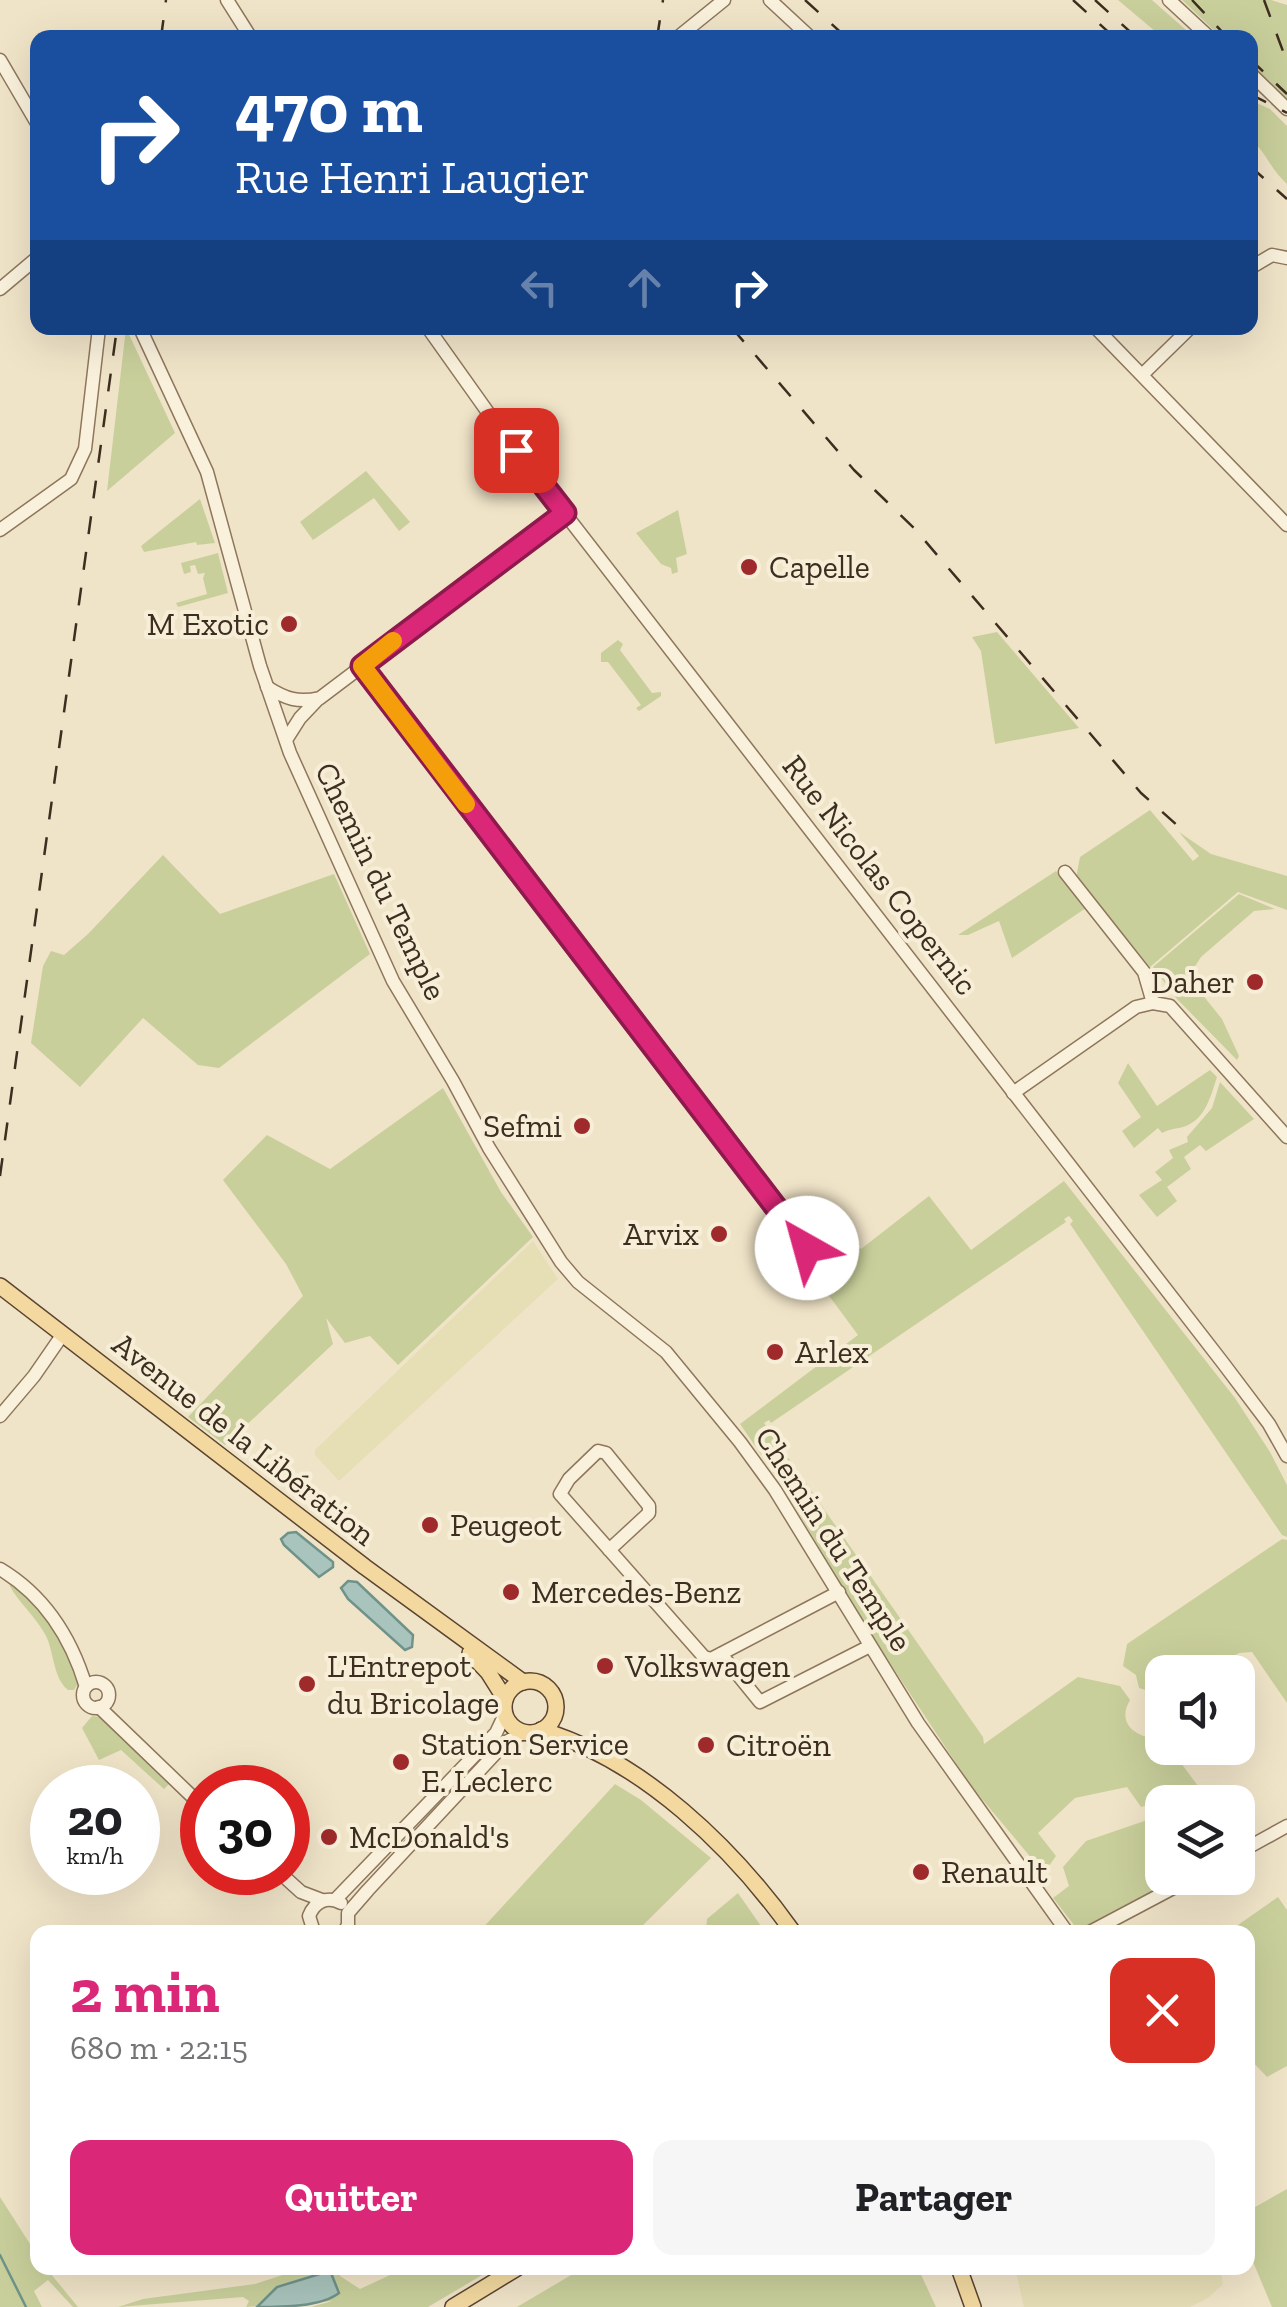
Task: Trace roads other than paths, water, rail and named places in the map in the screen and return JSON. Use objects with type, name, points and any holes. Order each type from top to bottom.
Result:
[{"type":"main road","name":"Avenue de la Libération","points":[[0,1286],[523,1682]]},
{"type":"main road","name":"Avenue de la Libération","points":[[456,1634],[460,1644],[488,1672],[505,1707]]},
{"type":"main road","points":[[600,1755],[513,1726],[505,1707],[509,1692],[523,1682],[536,1682],[548,1688],[555,1712],[600,1755],[646,1784],[726,1848],[787,1925]]},
{"type":"main road","points":[[533,1731],[555,1712]]},
{"type":"main road","points":[[453,2307],[506,2275]]},
{"type":"main road","points":[[962,2275],[973,2307]]},
{"type":"street","points":[[227,0],[245,30]]},
{"type":"street","points":[[687,30],[724,0]]},
{"type":"street","points":[[770,0],[802,30]]},
{"type":"street","points":[[1168,0],[1201,30]]},
{"type":"street","points":[[0,60],[30,111]]},
{"type":"street","points":[[1258,81],[1287,109]]},
{"type":"street","points":[[1258,264],[1272,256],[1287,258]]},
{"type":"street","points":[[0,290],[30,264]]},
{"type":"street","points":[[0,530],[71,479],[85,449],[98,335]]},
{"type":"street","name":"Chemin du Temple","points":[[143,335],[207,472],[266,687],[286,740],[392,981],[550,1246],[578,1282],[666,1352],[752,1458],[946,1764],[1062,1925]]},
{"type":"street","name":"Rue Nicolas Copernic","points":[[433,335],[565,513],[1246,1393],[1287,1456]]},
{"type":"street","points":[[1103,335],[1287,525]]},
{"type":"street","points":[[1143,374],[1183,335]]},
{"type":"street","points":[[286,740],[320,698],[565,513]]},
{"type":"street","points":[[362,666],[688,1098],[823,1269]]},
{"type":"street","points":[[266,687],[284,698],[301,702],[320,698]]},
{"type":"street","points":[[1065,872],[1144,972],[1153,1003]]},
{"type":"street","points":[[1012,1093],[1136,1007],[1153,1003],[1170,1006],[1287,1137]]},
{"type":"street","points":[[0,1416],[62,1334]]},
{"type":"street","points":[[609,1550],[649,1513],[649,1506],[606,1454],[598,1451],[569,1479],[560,1494],[609,1550],[704,1658],[711,1659],[839,1592]]},
{"type":"street","points":[[0,1569],[40,1598],[92,1684],[109,1691],[103,1705]]},
{"type":"street","points":[[721,1654],[760,1702],[870,1646]]},
{"type":"street","points":[[92,1684],[86,1702],[103,1705],[124,1732],[180,1785]]},
{"type":"street","points":[[310,1916],[496,1733],[505,1707]]},
{"type":"street","points":[[348,1925],[506,1742],[533,1731]]},
{"type":"street","points":[[1255,1844],[1287,1826]]},
{"type":"street","points":[[302,1895],[312,1925]]},
{"type":"street","points":[[310,1895],[329,1900],[346,1925]]},
{"type":"street","points":[[1103,1925],[1160,1895]]},
{"type":"water","points":[[296,1532],[333,1562],[333,1567],[319,1577],[284,1545],[281,1539]]},
{"type":"water","points":[[348,1581],[357,1582],[413,1635],[412,1647],[405,1650],[348,1599],[341,1588]]},
{"type":"water","points":[[316,2275],[332,2275],[339,2293],[301,2305],[257,2307],[277,2287]]},
{"type":"waterway","points":[[0,2255],[26,2307]]},
{"type":"railway","points":[[162,30],[166,0]]},
{"type":"railway","points":[[658,30],[663,0]]},
{"type":"railway","points":[[805,0],[838,30]]},
{"type":"railway","points":[[1073,0],[1106,30]]},
{"type":"railway","points":[[1095,0],[1128,30]]},
{"type":"railway","points":[[1192,0],[1220,30]]},
{"type":"railway","points":[[1264,0],[1287,62]]},
{"type":"railway","points":[[1258,67],[1287,94]]},
{"type":"railway","points":[[1258,98],[1287,113]]},
{"type":"railway","points":[[1258,173],[1287,199]]},
{"type":"railway","points":[[0,1176],[116,335]]},
{"type":"railway","points":[[738,335],[854,470],[914,528],[1141,793],[1178,826]]},
{"type":"place","name":"Capelle","points":[[749,567]]},
{"type":"place","name":"M Exotic","points":[[289,624]]},
{"type":"place","name":"Daher","points":[[1255,982]]},
{"type":"place","name":"Sefmi","points":[[582,1126]]},
{"type":"place","name":"Arvix","points":[[719,1234]]},
{"type":"place","name":"Arlex","points":[[775,1352]]},
{"type":"place","name":"Peugeot","points":[[430,1525]]},
{"type":"place","name":"Mercedes-Benz","points":[[511,1592]]},
{"type":"place","name":"Volkswagen","points":[[605,1666]]},
{"type":"place","name":"L'Entrepot du Bricolage","points":[[307,1684]]},
{"type":"place","name":"Citroën","points":[[706,1745]]},
{"type":"place","name":"Station Service E. Leclerc","points":[[401,1762]]},
{"type":"place","name":"McDonald's","points":[[329,1837]]},
{"type":"place","name":"Renault","points":[[921,1872]]}]
